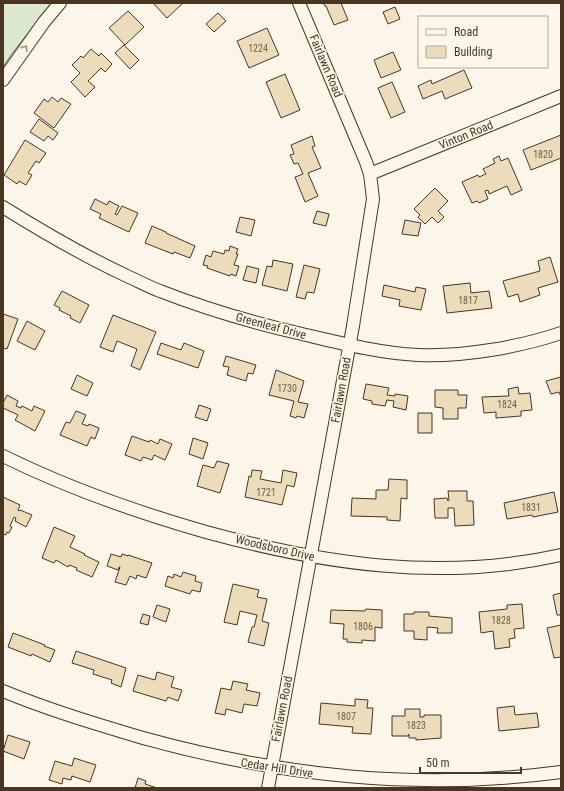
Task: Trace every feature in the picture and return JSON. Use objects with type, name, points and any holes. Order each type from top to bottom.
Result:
[{"type":"street","points":[[3,80],[44,22],[60,3]]},
{"type":"street","name":"Fairlawn Road","points":[[268,788],[349,345],[373,199],[370,174],[299,3]]},
{"type":"street","name":"Vinton Road","points":[[370,174],[561,96]]},
{"type":"street","name":"Greenleaf Drive","points":[[3,207],[47,234],[96,261],[159,291],[217,311],[271,327],[349,345],[397,353],[443,355],[510,346],[561,333]]},
{"type":"street","name":"Woodsboro Drive","points":[[3,456],[27,468],[89,494],[161,519],[220,536],[310,556],[376,566],[444,569],[507,564],[561,555]]},
{"type":"street","name":"Cedar Hill Drive","points":[[3,691],[86,721],[201,753],[254,765],[369,780],[448,782],[496,780],[561,772]]},
{"type":"green space","points":[[3,3],[51,3],[3,67]]},
{"type":"building","points":[[153,3],[183,3],[167,18]]},
{"type":"building","points":[[323,3],[341,3],[348,20],[334,25],[326,6]]},
{"type":"building","points":[[395,7],[400,19],[388,24],[383,12]]},
{"type":"building","points":[[128,11],[144,27],[125,45],[109,28]]},
{"type":"building","points":[[218,13],[226,21],[214,32],[206,24]]},
{"type":"building","points":[[267,28],[279,55],[249,68],[237,41]]},
{"type":"building","points":[[124,45],[139,60],[130,69],[115,53]]},
{"type":"building","points":[[91,49],[99,56],[101,53],[112,64],[105,72],[101,68],[88,81],[95,87],[85,97],[71,82],[80,73],[72,65],[81,56],[83,58]]},
{"type":"building","points":[[393,52],[401,70],[381,78],[374,60]]},
{"type":"building","points":[[464,70],[472,88],[445,99],[442,91],[423,99],[418,86],[431,80],[432,84]]},
{"type":"building","points":[[285,74],[300,110],[281,118],[266,82]]},
{"type":"building","points":[[392,82],[405,112],[391,118],[378,88]]},
{"type":"building","points":[[52,97],[58,102],[61,98],[71,104],[54,128],[34,113],[44,99],[48,102]]},
{"type":"building","points":[[39,119],[58,133],[53,140],[48,136],[44,141],[30,132]]},
{"type":"building","points":[[561,135],[561,158],[531,170],[523,150]]},
{"type":"building","points":[[312,136],[315,146],[312,147],[321,168],[308,173],[318,196],[305,202],[295,177],[303,174],[298,163],[294,164],[290,155],[294,154],[291,145]]},
{"type":"building","points":[[25,140],[46,153],[39,163],[36,161],[28,173],[32,175],[26,185],[19,181],[17,184],[4,175]]},
{"type":"building","points":[[499,156],[501,161],[508,158],[522,190],[511,195],[507,186],[489,194],[488,190],[485,191],[488,199],[479,203],[477,201],[472,203],[462,182],[478,175],[479,177],[486,174],[483,169],[495,163],[493,159]]},
{"type":"building","points":[[435,188],[448,201],[438,211],[444,217],[438,223],[432,217],[425,224],[418,217],[420,215],[414,209]]},
{"type":"building","points":[[95,199],[107,205],[109,201],[119,206],[115,214],[117,215],[122,206],[138,213],[129,232],[99,218],[101,214],[90,209]]},
{"type":"building","points":[[317,211],[329,214],[326,226],[313,223]]},
{"type":"building","points":[[240,217],[255,220],[251,236],[236,232]]},
{"type":"building","points":[[405,220],[421,223],[418,236],[402,234]]},
{"type":"building","points":[[152,226],[195,246],[190,258],[174,252],[173,254],[145,243]]},
{"type":"building","points":[[230,246],[238,249],[236,254],[238,254],[234,265],[239,266],[236,276],[231,274],[230,276],[207,268],[208,266],[203,265],[206,255],[211,257],[213,251],[224,254],[225,250],[229,251]]},
{"type":"building","points":[[550,257],[558,282],[538,288],[540,295],[520,302],[518,294],[508,297],[503,281],[540,271],[538,261]]},
{"type":"building","points":[[273,260],[293,264],[287,291],[262,285],[267,266],[272,267]]},
{"type":"building","points":[[304,265],[320,269],[314,293],[307,292],[305,299],[296,297]]},
{"type":"building","points":[[247,266],[259,269],[256,283],[243,280]]},
{"type":"building","points":[[470,283],[471,293],[489,291],[492,308],[447,313],[443,286]]},
{"type":"building","points":[[384,285],[415,292],[416,287],[426,289],[421,310],[399,306],[400,300],[382,296]]},
{"type":"building","points":[[62,291],[89,305],[80,323],[70,318],[71,316],[59,310],[60,308],[54,305]]},
{"type":"building","points":[[3,314],[18,319],[7,349],[3,348]]},
{"type":"building","points":[[113,315],[156,332],[140,370],[131,366],[137,349],[117,341],[113,352],[100,347]]},
{"type":"building","points":[[27,321],[45,331],[35,350],[17,341]]},
{"type":"building","points":[[161,343],[181,350],[184,343],[204,351],[198,368],[157,354]]},
{"type":"building","points":[[226,356],[256,365],[253,374],[248,373],[246,381],[227,375],[229,367],[223,366]]},
{"type":"building","points":[[276,370],[304,381],[298,402],[308,404],[304,418],[290,416],[294,401],[269,395]]},
{"type":"building","points":[[77,375],[93,383],[87,396],[71,389]]},
{"type":"building","points":[[561,377],[561,397],[559,392],[551,394],[546,381]]},
{"type":"building","points":[[366,384],[389,388],[387,395],[395,396],[395,394],[408,396],[406,410],[393,407],[394,401],[387,400],[385,406],[372,404],[372,401],[363,399]]},
{"type":"building","points":[[518,387],[519,394],[530,393],[532,410],[521,411],[521,416],[496,418],[496,412],[484,413],[482,397],[509,396],[508,389]]},
{"type":"building","points":[[435,390],[458,390],[458,395],[467,395],[466,408],[458,408],[458,419],[443,419],[443,408],[435,407]]},
{"type":"building","points":[[7,395],[18,401],[16,406],[21,408],[22,406],[32,411],[34,406],[45,411],[35,431],[15,420],[18,415],[3,408],[3,403]]},
{"type":"building","points":[[199,405],[211,409],[207,421],[195,417]]},
{"type":"building","points":[[76,411],[86,415],[82,424],[88,426],[89,424],[99,428],[95,439],[91,437],[87,446],[60,435],[66,422],[70,423]]},
{"type":"building","points":[[418,413],[432,413],[432,433],[418,433]]},
{"type":"building","points":[[132,436],[149,442],[150,440],[158,444],[160,439],[172,444],[165,460],[154,455],[152,460],[143,457],[141,461],[125,455]]},
{"type":"building","points":[[193,438],[208,443],[203,459],[189,454]]},
{"type":"building","points":[[217,461],[229,464],[220,493],[197,486],[203,465],[214,468]]},
{"type":"building","points":[[252,470],[262,471],[260,479],[281,483],[283,470],[297,473],[294,487],[287,485],[282,505],[245,497],[249,476],[251,477]]},
{"type":"building","points":[[389,479],[407,480],[407,499],[401,498],[400,521],[387,520],[387,517],[351,516],[352,498],[376,499],[376,490],[388,490]]},
{"type":"building","points":[[448,491],[467,491],[467,501],[473,501],[474,525],[455,526],[454,508],[448,508],[448,518],[435,518],[434,499],[447,498],[448,501]]},
{"type":"building","points":[[554,492],[558,512],[533,517],[532,515],[507,519],[504,503]]},
{"type":"building","points":[[3,497],[20,505],[19,511],[20,510],[32,515],[26,527],[15,521],[16,518],[14,517],[10,526],[12,527],[6,535],[3,534]]},
{"type":"building","points":[[54,527],[75,536],[70,547],[99,562],[92,577],[76,570],[77,568],[69,565],[68,567],[56,560],[54,563],[42,558]]},
{"type":"building","points":[[111,554],[121,557],[122,554],[128,555],[152,563],[146,578],[137,575],[136,579],[130,576],[126,585],[115,582],[120,567],[118,570],[107,566]]},
{"type":"building","points":[[183,572],[196,576],[195,581],[202,583],[200,592],[192,590],[190,594],[165,586],[168,576],[173,578],[174,574],[181,577]]},
{"type":"building","points":[[233,584],[259,590],[257,597],[267,599],[262,621],[269,623],[264,646],[248,642],[257,615],[240,611],[237,625],[224,622]]},
{"type":"building","points":[[561,593],[561,615],[557,615],[553,595]]},
{"type":"building","points":[[522,604],[524,628],[514,629],[515,638],[509,639],[510,647],[495,649],[493,631],[481,633],[479,612],[507,609],[507,605]]},
{"type":"building","points":[[157,605],[170,609],[166,622],[153,617]]},
{"type":"building","points":[[366,609],[382,610],[382,628],[375,627],[375,641],[362,640],[362,643],[347,642],[347,639],[343,639],[344,624],[330,623],[331,610],[365,611]]},
{"type":"building","points":[[414,612],[429,612],[429,616],[452,618],[452,633],[437,633],[438,628],[427,627],[427,640],[414,639],[414,631],[404,631],[404,614],[414,614]]},
{"type":"building","points":[[143,614],[150,616],[148,625],[140,623]]},
{"type":"building","points":[[561,625],[561,657],[554,658],[547,628]]},
{"type":"building","points":[[13,633],[55,650],[50,662],[32,654],[31,656],[8,647]]},
{"type":"building","points":[[76,651],[126,668],[121,687],[111,683],[112,680],[93,674],[94,670],[72,663]]},
{"type":"building","points":[[157,672],[174,677],[171,687],[182,690],[178,701],[168,697],[166,701],[133,691],[138,675],[155,680]]},
{"type":"building","points":[[233,681],[248,684],[246,690],[260,693],[257,706],[244,704],[242,713],[226,709],[225,715],[215,713],[221,688],[231,690]]},
{"type":"building","points":[[355,699],[368,700],[367,708],[373,708],[371,734],[352,733],[353,727],[319,724],[321,703],[355,706]]},
{"type":"building","points":[[514,706],[515,715],[537,713],[539,727],[499,731],[497,708]]},
{"type":"building","points":[[405,709],[420,709],[420,717],[424,717],[424,715],[441,715],[441,738],[416,740],[416,738],[409,738],[409,734],[408,736],[392,736],[392,716],[405,716]]},
{"type":"building","points":[[8,735],[30,742],[24,759],[3,751]]},
{"type":"building","points":[[74,758],[96,765],[90,782],[72,776],[71,780],[63,778],[62,784],[49,780],[55,761],[72,766]]},
{"type":"building","points":[[138,778],[146,781],[145,784],[157,788],[135,788]]}]
